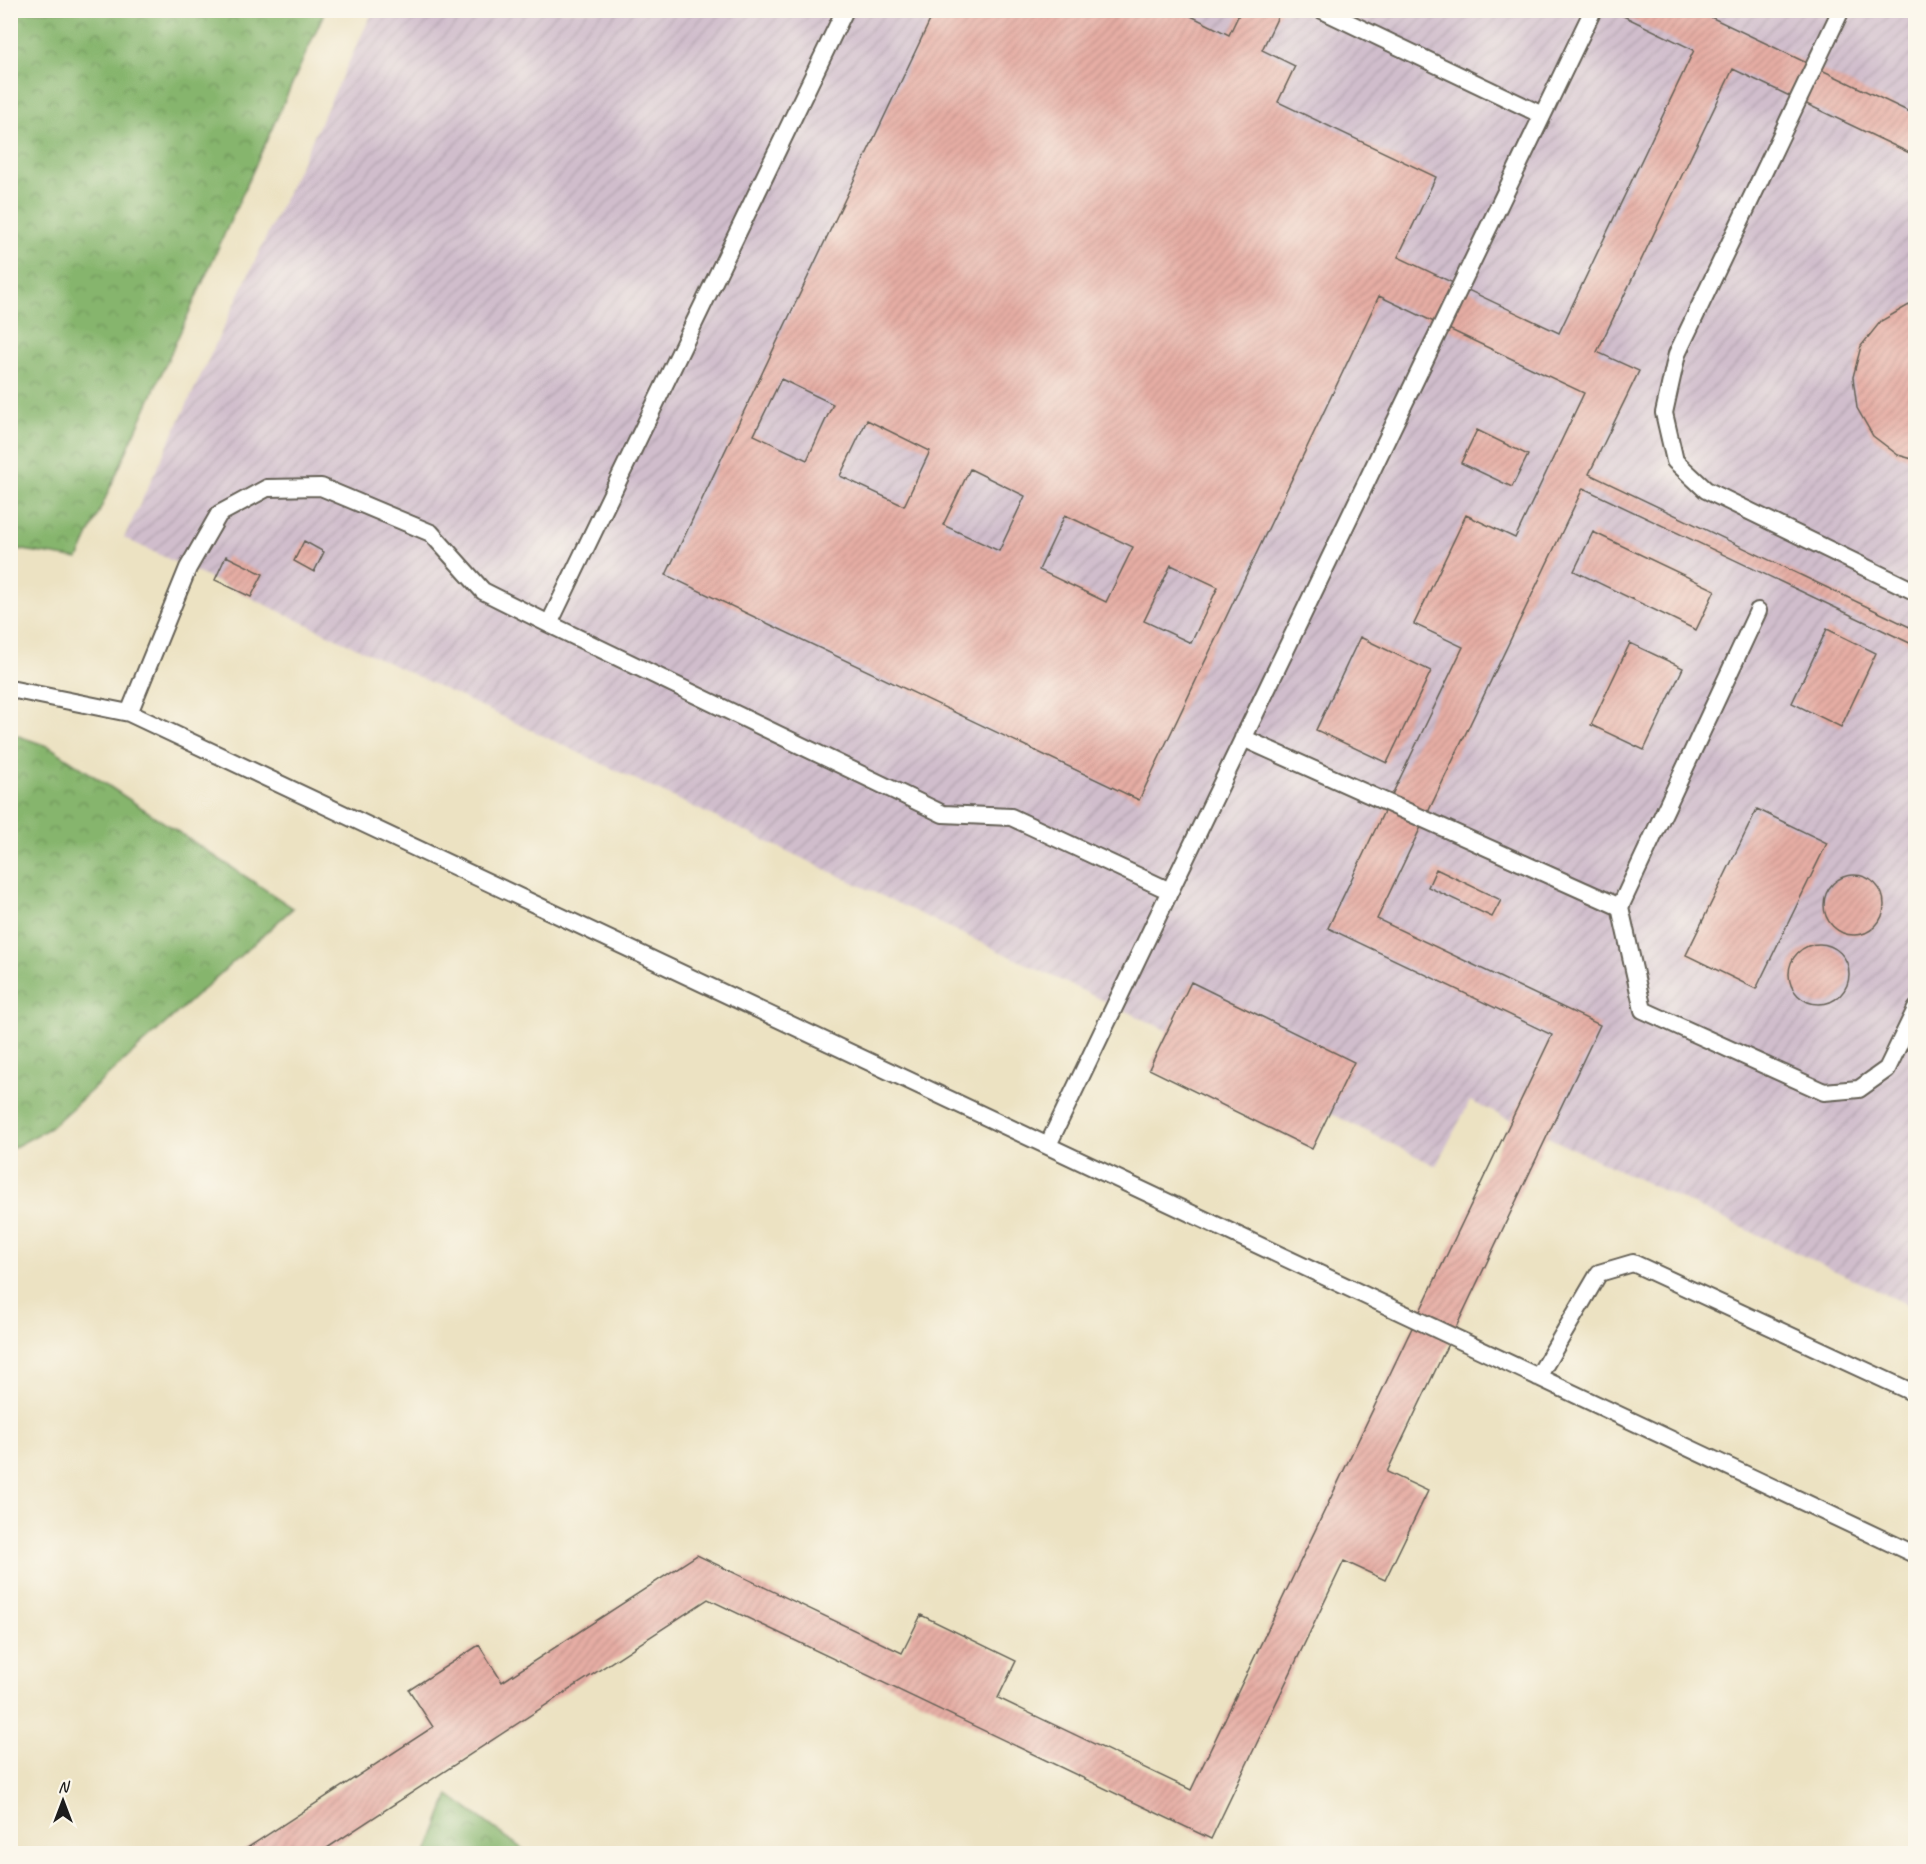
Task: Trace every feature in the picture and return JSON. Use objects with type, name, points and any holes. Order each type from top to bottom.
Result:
[{"type":"lane","points":[[549,624],[845,10]]},
{"type":"lane","points":[[1322,10],[1542,115]]},
{"type":"lane","points":[[1048,1146],[1593,10]]},
{"type":"lane","points":[[1841,10],[1677,354],[1664,413],[1675,461],[1706,490],[1916,592]]},
{"type":"lane","points":[[129,713],[188,568],[219,514],[267,488],[321,487],[431,533],[483,591],[943,814],[1011,817],[1170,891]]},
{"type":"lane","points":[[1758,611],[1620,907],[1643,1010],[1824,1092],[1859,1089],[1887,1069],[1916,1009]]},
{"type":"lane","points":[[10,688],[129,713],[1916,1555]]},
{"type":"lane","points":[[1243,738],[1620,907]]},
{"type":"lane","points":[[1538,1377],[1599,1274],[1633,1263],[1916,1394]]},
{"type":"shaded area","points":[[373,11],[1915,11],[1915,1308],[1470,1101],[1436,1166],[1330,1113],[1312,1149],[1149,1069],[1168,1031],[124,538]]},
{"type":"green space","points":[[10,11],[325,11],[78,559],[11,548]]},
{"type":"green space","points":[[10,733],[50,747],[293,908],[50,1128],[11,1149]]},
{"type":"green space","points":[[449,1795],[528,1853],[427,1853]]},
{"type":"building","points":[[935,10],[1179,10],[1229,35],[1241,10],[1281,10],[1262,50],[1295,66],[1278,102],[1436,177],[1398,257],[1559,333],[1694,50],[1611,10],[1696,10],[1916,115],[1916,156],[1733,69],[1597,352],[1639,371],[1589,474],[1916,630],[1916,646],[1583,488],[1377,919],[1600,1025],[1387,1472],[1428,1491],[1385,1580],[1344,1561],[1211,1839],[708,1599],[318,1854],[238,1854],[433,1727],[409,1690],[479,1645],[502,1682],[697,1555],[902,1653],[921,1615],[1016,1661],[998,1698],[1191,1790],[1552,1035],[1328,928],[1463,647],[1414,624],[1466,515],[1515,538],[1584,393],[1379,296],[1139,800],[666,575]],"holes":[[[781,379],[833,404],[807,460],[754,435]],[[867,420],[930,451],[904,506],[840,476]],[[970,469],[1025,496],[999,551],[943,525]],[[1065,515],[1133,547],[1106,602],[1039,570]],[[1171,565],[1218,587],[1191,643],[1144,621]]]},
{"type":"building","points":[[1909,305],[1916,305],[1916,460],[1898,455],[1873,436],[1857,408],[1853,377],[1861,346],[1881,321]]},
{"type":"building","points":[[1477,430],[1528,455],[1512,487],[1461,463]]},
{"type":"building","points":[[1593,532],[1715,590],[1696,630],[1574,571]]},
{"type":"building","points":[[304,541],[324,552],[314,572],[294,561]]},
{"type":"building","points":[[226,556],[263,574],[251,597],[215,580]]},
{"type":"building","points":[[1827,629],[1876,653],[1841,727],[1792,703]]},
{"type":"building","points":[[1360,637],[1431,671],[1387,763],[1316,730]]},
{"type":"building","points":[[1630,643],[1683,668],[1644,750],[1591,725]]},
{"type":"building","points":[[1757,809],[1827,843],[1756,989],[1686,955]]},
{"type":"building","points":[[1436,869],[1501,900],[1492,917],[1428,887]]},
{"type":"building","points":[[1854,875],[1875,884],[1884,905],[1875,926],[1854,935],[1833,926],[1824,905],[1833,884]]},
{"type":"building","points":[[1819,944],[1840,953],[1849,974],[1840,995],[1819,1004],[1798,995],[1789,974],[1798,953]]},
{"type":"building","points":[[1191,982],[1354,1062],[1312,1149],[1149,1069]]}]
